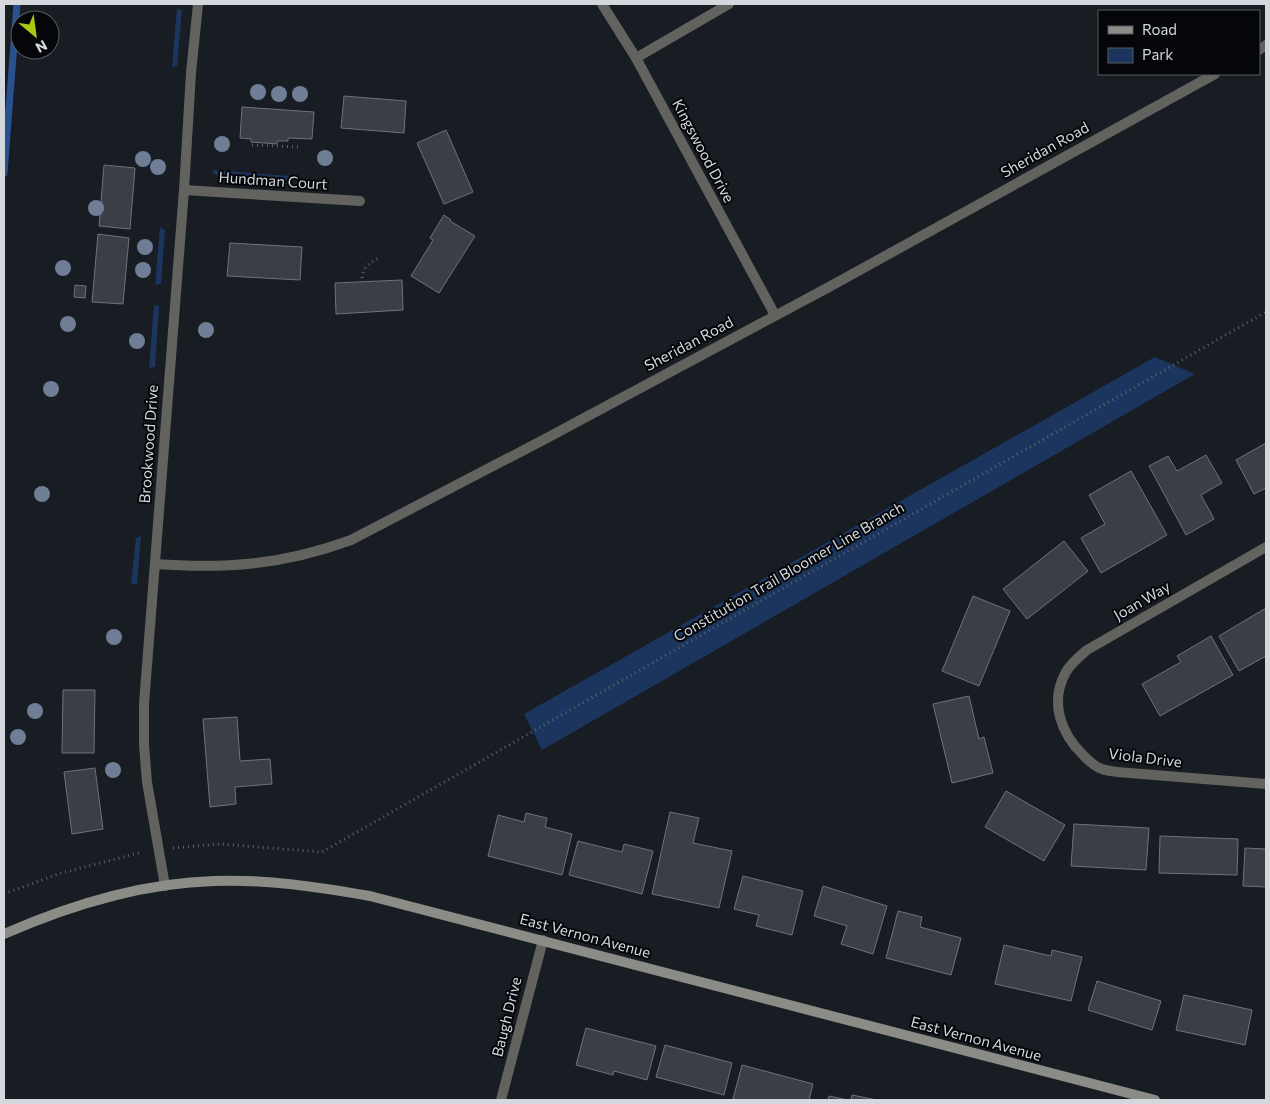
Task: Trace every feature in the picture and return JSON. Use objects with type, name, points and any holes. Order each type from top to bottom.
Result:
[{"type":"main road","name":"East Vernon Avenue","points":[[4,934],[70,908],[165,886],[213,881],[312,886],[370,896],[1155,1100]]},
{"type":"street","name":"Brookwood Drive","points":[[165,886],[147,782],[144,745],[145,680],[184,190],[191,73],[198,4]]},
{"type":"street","name":"Kingswood Drive","points":[[602,4],[636,58],[775,315]]},
{"type":"street","points":[[636,58],[729,4]]},
{"type":"street","name":"Sheridan Road","points":[[155,564],[226,567],[269,562],[324,550],[351,540],[544,440],[829,287],[1213,75]]},
{"type":"street","name":"Hundman Court","points":[[184,190],[360,201]]},
{"type":"street","name":"Joan Way","points":[[1058,703],[1060,685],[1066,672],[1075,660],[1087,650],[1266,547]]},
{"type":"street","name":"Viola Drive","points":[[1058,703],[1061,726],[1068,739],[1090,762],[1102,769],[1118,772],[1266,784]]},
{"type":"street","name":"Baugh Drive","points":[[501,1100],[542,940]]},
{"type":"path","points":[[252,145],[300,148]]},
{"type":"path","points":[[362,278],[366,267],[381,257]]},
{"type":"path","name":"Constitution Trail Bloomer Line Branch","points":[[188,847],[220,844],[322,852],[1266,312]]},
{"type":"path","points":[[4,894],[58,874],[140,853]]},
{"type":"green space","points":[[177,8],[182,10],[177,66],[172,67]]},
{"type":"green space","points":[[214,170],[290,176],[290,181],[220,176],[212,173]]},
{"type":"green space","points":[[160,227],[165,230],[161,284],[155,285]]},
{"type":"green space","points":[[154,305],[159,306],[155,367],[149,368]]},
{"type":"green space","points":[[1155,357],[1195,374],[542,750],[524,714]]},
{"type":"green space","points":[[141,536],[137,584],[131,584],[136,538]]},
{"type":"building","points":[[344,96],[406,101],[404,133],[341,128]]},
{"type":"building","points":[[242,107],[314,112],[312,139],[288,138],[288,141],[277,141],[277,144],[251,142],[251,139],[240,138]]},
{"type":"building","points":[[446,130],[473,192],[444,204],[417,143]]},
{"type":"building","points":[[104,165],[135,168],[130,229],[99,226]]},
{"type":"building","points":[[444,215],[450,221],[475,236],[439,293],[411,276],[433,240],[430,238]]},
{"type":"building","points":[[98,234],[129,238],[123,304],[92,302]]},
{"type":"building","points":[[230,243],[302,247],[300,280],[227,276]]},
{"type":"building","points":[[402,280],[403,310],[336,314],[335,283]]},
{"type":"building","points":[[75,285],[86,286],[85,298],[74,297]]},
{"type":"building","points":[[1266,443],[1266,488],[1254,494],[1236,460]]},
{"type":"building","points":[[1206,455],[1222,483],[1201,495],[1214,519],[1186,535],[1149,466],[1168,456],[1177,471]]},
{"type":"building","points":[[1131,471],[1167,535],[1101,573],[1081,538],[1105,524],[1089,495]]},
{"type":"building","points":[[1064,541],[1088,571],[1027,619],[1003,589]]},
{"type":"building","points":[[973,596],[1010,611],[979,686],[942,671]]},
{"type":"building","points":[[1266,608],[1266,656],[1239,671],[1219,636]]},
{"type":"building","points":[[1211,636],[1233,675],[1160,716],[1142,684],[1181,662],[1177,656]]},
{"type":"building","points":[[63,690],[95,690],[94,753],[62,753]]},
{"type":"building","points":[[969,696],[979,739],[984,737],[993,773],[952,783],[933,704]]},
{"type":"building","points":[[237,717],[240,761],[270,759],[272,784],[235,787],[236,804],[210,807],[203,719]]},
{"type":"building","points":[[95,768],[103,829],[72,834],[64,772]]},
{"type":"building","points":[[1006,791],[1065,825],[1044,861],[985,827]]},
{"type":"building","points":[[670,812],[699,818],[693,843],[732,851],[719,908],[652,894]]},
{"type":"building","points":[[526,813],[547,818],[545,827],[572,834],[562,875],[488,856],[498,815],[524,822]]},
{"type":"building","points":[[1074,824],[1149,828],[1146,870],[1071,866]]},
{"type":"building","points":[[1160,836],[1238,839],[1237,875],[1159,873]]},
{"type":"building","points":[[578,841],[622,852],[624,844],[653,851],[642,894],[569,875]]},
{"type":"building","points":[[1245,848],[1266,849],[1266,887],[1243,886]]},
{"type":"building","points":[[743,876],[803,891],[792,935],[756,926],[759,915],[734,909]]},
{"type":"building","points":[[823,886],[887,906],[873,954],[841,944],[847,926],[814,916]]},
{"type":"building","points":[[898,911],[922,917],[920,927],[961,938],[951,975],[886,958]]},
{"type":"building","points":[[1004,945],[1051,956],[1052,950],[1082,957],[1071,1001],[995,984]]},
{"type":"building","points":[[1097,981],[1161,1001],[1152,1030],[1088,1010]]},
{"type":"building","points":[[1184,995],[1252,1010],[1245,1045],[1176,1030]]},
{"type":"building","points":[[586,1028],[656,1046],[647,1080],[614,1071],[613,1075],[576,1065]]},
{"type":"building","points":[[665,1045],[732,1063],[724,1095],[656,1077]]},
{"type":"building","points":[[742,1065],[813,1084],[809,1100],[733,1099]]},
{"type":"building","points":[[852,1095],[877,1100],[851,1100]]},
{"type":"building","points":[[829,1096],[848,1100],[828,1100]]},
{"type":"waterway","points":[[4,173],[17,4]]}]
